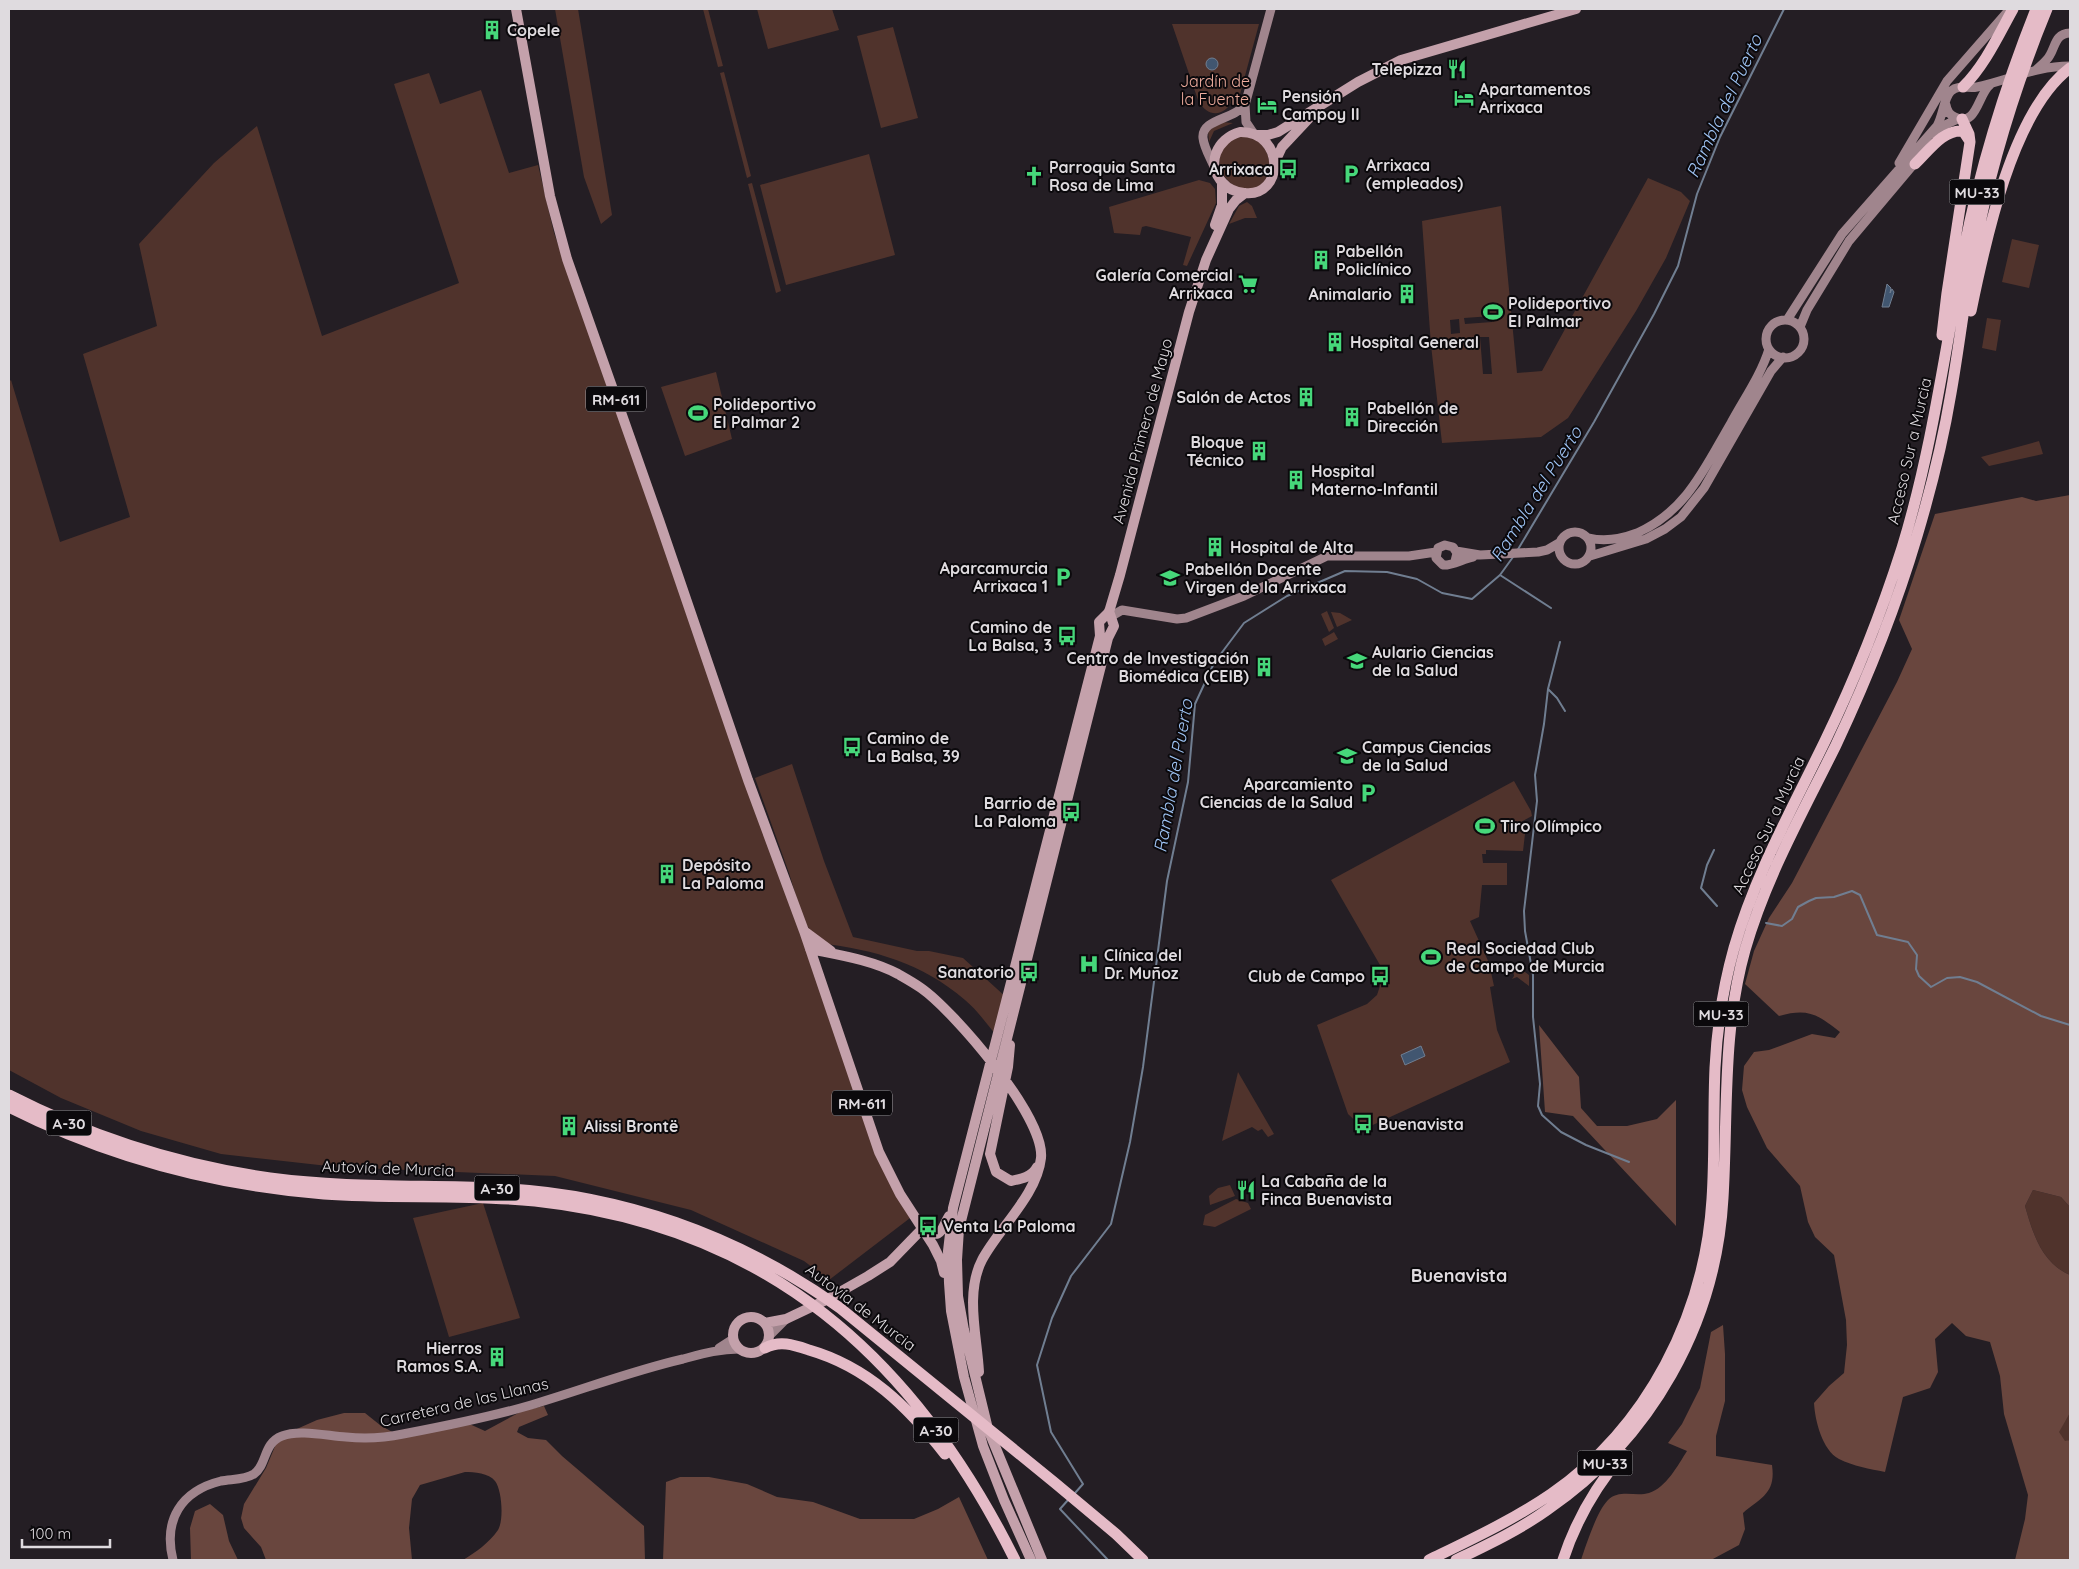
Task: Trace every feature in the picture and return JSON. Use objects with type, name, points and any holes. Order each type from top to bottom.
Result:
[{"type":"highway","points":[[1966,88],[1985,60],[2011,9]]},
{"type":"highway","name":"Acceso Sur a Murcia","points":[[1429,1560],[1535,1505],[1576,1474],[1604,1449],[1635,1412],[1656,1380],[1678,1340],[1697,1286],[1709,1232],[1713,1186],[1714,1086],[1717,1039],[1725,986],[1735,946],[1762,870],[1845,698],[1881,609],[1900,554],[1917,497],[1941,382],[1976,194],[2006,91],[2036,9]]},
{"type":"highway","name":"Acceso Sur a Murcia","points":[[1456,1560],[1511,1532],[1550,1508],[1594,1473],[1628,1438],[1652,1407],[1675,1369],[1694,1329],[1705,1299],[1715,1259],[1721,1222],[1728,1041],[1736,988],[1745,949],[1773,873],[1855,702],[1901,587],[1927,499],[1945,426],[1972,263],[1990,179],[2015,94],[2047,9]]},
{"type":"highway","points":[[1958,351],[1968,321],[1996,204],[2016,149],[2044,98],[2054,83],[2069,67]]},
{"type":"highway","points":[[1941,382],[1941,351],[1946,293],[1970,142],[1969,134],[1960,119]]},
{"type":"highway","points":[[1915,164],[1947,133],[1956,130],[1962,131],[1970,142]]},
{"type":"highway","name":"Autovía de Murcia","points":[[9,1095],[131,1152],[212,1168],[280,1179],[327,1184],[534,1191],[612,1203],[666,1218],[726,1242],[789,1274],[840,1308],[1055,1483],[1110,1529],[1143,1560]]},
{"type":"highway","name":"Autovía de Murcia","points":[[9,1107],[67,1134],[131,1152],[202,1177],[269,1188],[326,1194],[533,1201],[609,1214],[662,1228],[722,1251],[784,1284],[832,1319],[881,1364],[928,1419],[972,1482],[1014,1560]]},
{"type":"highway","points":[[765,1348],[778,1343],[817,1352],[858,1371],[890,1394],[920,1423],[969,1485],[1014,1560]]},
{"type":"highway","points":[[1562,1560],[1584,1507],[1602,1480],[1625,1452],[1628,1438]]},
{"type":"main road","name":"RM-611","points":[[516,9],[550,196],[561,242],[748,780],[818,970],[879,1152],[900,1194],[942,1261],[951,1311]]},
{"type":"main road","points":[[1321,105],[1282,147],[1274,163],[1272,177],[1267,186],[1259,191],[1245,193],[1231,189],[1222,182],[1215,170],[1215,155],[1222,142],[1235,134],[1245,132],[1268,135],[1278,132],[1321,105],[1364,78],[1401,60],[1576,9]]},
{"type":"main road","points":[[1255,134],[1269,146],[1274,163]]},
{"type":"main road","name":"Avenida Primero de Mayo","points":[[1013,1013],[1189,312],[1221,209],[1222,182]]},
{"type":"main road","name":"Avenida Primero de Mayo","points":[[1206,260],[1229,209],[1245,193]]},
{"type":"main road","points":[[1031,1560],[1004,1500],[983,1446],[964,1377],[951,1311],[948,1251],[953,1208],[996,1035],[1053,824],[1101,629],[1106,632],[1111,618]]},
{"type":"main road","points":[[1053,824],[1064,815],[1058,802]]},
{"type":"main road","points":[[804,931],[838,955]]},
{"type":"main road","points":[[810,949],[866,962],[896,973],[921,988],[972,1037],[1017,1099],[1031,1122],[1041,1157],[1036,1176],[1027,1193],[982,1260],[973,1289],[980,1398]]},
{"type":"main road","points":[[818,970],[827,959],[838,955]]},
{"type":"main road","points":[[1013,1013],[1008,1067],[990,1154],[996,1172],[1011,1181],[1024,1179],[1035,1171],[1041,1157]]},
{"type":"main road","points":[[1013,1013],[959,1229],[957,1260],[958,1296],[988,1429],[1042,1560]]},
{"type":"main road","points":[[765,1323],[769,1336],[765,1348],[752,1354],[739,1349],[733,1339],[735,1326],[741,1320],[754,1317],[765,1323],[786,1319],[824,1302],[880,1269],[899,1253],[916,1233],[923,1228],[934,1235],[940,1233],[953,1208]]},
{"type":"street","points":[[1255,134],[1245,120],[1245,105],[1271,9]]},
{"type":"street","points":[[1888,180],[1911,145],[1947,81],[2011,9]]},
{"type":"street","points":[[2036,70],[2050,56],[2057,39],[2061,35],[2070,33]]},
{"type":"street","points":[[2053,49],[2056,60],[2069,67]]},
{"type":"street","points":[[1787,320],[1842,234],[1888,180],[1933,132],[1942,119],[1948,94],[1952,90],[1997,81],[2036,70],[2069,67]]},
{"type":"street","points":[[1800,327],[1807,310],[1849,241],[1915,164],[1942,128],[1971,116],[1977,109],[1984,91],[1997,81]]},
{"type":"street","points":[[1966,88],[1976,95],[1978,104]]},
{"type":"street","points":[[1215,170],[1203,138],[1208,125],[1237,113],[1245,105]]},
{"type":"street","points":[[1946,105],[1949,113],[1960,119]]},
{"type":"street","points":[[1787,320],[1800,327],[1804,337],[1802,348],[1793,356],[1783,357],[1769,349],[1766,341],[1769,330],[1776,322],[1787,320]]},
{"type":"street","points":[[1564,560],[1559,550],[1559,543],[1562,537],[1571,532],[1579,531],[1589,538],[1606,540],[1626,537],[1660,521],[1675,508],[1696,482],[1757,377],[1769,349]]},
{"type":"street","points":[[1535,553],[1578,564],[1590,556],[1646,539],[1666,529],[1681,517],[1704,488],[1772,371],[1783,357]]},
{"type":"street","points":[[1589,538],[1592,548],[1590,556]]},
{"type":"street","points":[[1480,555],[1456,551],[1451,546],[1445,545],[1440,547],[1436,555],[1438,562],[1445,566],[1455,561],[1480,555],[1535,553],[1547,550],[1559,543]]},
{"type":"street","points":[[1455,561],[1456,551]]},
{"type":"street","points":[[1111,618],[1124,610],[1181,619],[1244,596],[1327,556],[1436,555]]},
{"type":"street","points":[[769,1336],[786,1319]]},
{"type":"street","name":"Carretera de las Llanas","points":[[714,1351],[733,1339]]},
{"type":"street","name":"Carretera de las Llanas","points":[[173,1560],[169,1540],[170,1530],[181,1505],[188,1497],[204,1487],[222,1481],[244,1478],[255,1473],[271,1443],[281,1436],[301,1434],[361,1438],[402,1434],[524,1406],[652,1366],[714,1351],[739,1349]]},
{"type":"green space","points":[[555,9],[578,9],[612,215],[601,224],[584,177]]},
{"type":"green space","points":[[703,9],[708,9],[723,66],[718,67]]},
{"type":"green space","points":[[757,9],[832,9],[839,30],[768,49]]},
{"type":"green space","name":"Jardín de la Fuente","points":[[1172,24],[1259,24],[1239,98],[1234,98],[1226,109],[1221,112],[1211,113],[1198,100]]},
{"type":"green space","points":[[893,27],[918,118],[881,128],[857,36]]},
{"type":"green space","points":[[724,72],[751,176],[747,178],[720,73]]},
{"type":"green space","points":[[429,73],[440,104],[481,90],[509,173],[538,165],[554,233],[879,1152],[914,1215],[829,1280],[804,1261],[691,1210],[555,1176],[337,1167],[221,1154],[141,1131],[61,1098],[9,1070],[9,382],[11,380],[60,542],[130,517],[83,354],[157,326],[139,244],[214,163],[257,126],[322,336],[459,283],[394,84]]},
{"type":"green space","points":[[1222,122],[1233,123],[1214,131],[1209,142],[1208,131]]},
{"type":"green space","points":[[1245,136],[1263,146],[1269,162],[1269,173],[1263,183],[1252,189],[1240,189],[1230,183],[1223,173],[1219,162],[1221,151],[1229,142]]},
{"type":"green space","points":[[869,154],[895,255],[786,285],[760,185]]},
{"type":"green space","points":[[1648,178],[1681,192],[1690,201],[1666,258],[1636,311],[1568,418],[1541,437],[1442,443],[1431,345],[1422,221],[1501,206],[1517,373],[1542,371]],"holes":[[[1492,316],[1492,322],[1465,324],[1464,318]],[[1459,319],[1460,333],[1451,334],[1450,320]],[[1480,337],[1489,337],[1492,374],[1483,374]]]},
{"type":"green space","points":[[1199,180],[1210,183],[1215,189],[1216,203],[1187,266],[1183,265],[1191,237],[1146,226],[1142,227],[1140,235],[1114,233],[1109,207]]},
{"type":"green space","points":[[752,183],[781,291],[776,293],[748,184]]},
{"type":"green space","points":[[1247,202],[1252,206],[1257,218],[1245,218],[1229,224],[1239,206]]},
{"type":"green space","points":[[2012,239],[2039,245],[2029,288],[2002,282]]},
{"type":"green space","points":[[1987,318],[2001,320],[1996,351],[1982,348]]},
{"type":"green space","name":"Polideportivo El Palmar 2","points":[[716,372],[732,439],[685,456],[661,387]]},
{"type":"green space","points":[[2039,441],[2043,454],[1989,466],[1981,457]]},
{"type":"green space","points":[[1327,611],[1334,628],[1329,632],[1321,614]]},
{"type":"green space","points":[[1331,612],[1340,613],[1352,620],[1337,627]]},
{"type":"green space","points":[[1334,632],[1338,639],[1325,646],[1322,639]]},
{"type":"green space","points":[[792,764],[824,861],[853,937],[917,951],[929,951],[963,958],[1007,998],[996,1035],[969,1004],[932,976],[879,954],[820,943],[804,922],[789,873],[755,778]]},
{"type":"green space","name":"Real Sociedad Club de Campo de Murcia","points":[[1514,781],[1532,816],[1515,825],[1517,830],[1525,834],[1523,851],[1486,850],[1486,854],[1482,854],[1483,863],[1507,863],[1507,885],[1482,885],[1479,917],[1470,921],[1489,963],[1494,986],[1490,987],[1497,1030],[1510,1062],[1364,1129],[1348,1114],[1317,1025],[1367,1004],[1377,995],[1380,986],[1380,965],[1331,880]]},
{"type":"green space","points":[[1513,969],[1521,969],[1529,975],[1529,986],[1517,977],[1512,979],[1514,976]]},
{"type":"green space","points":[[1238,1072],[1274,1134],[1268,1137],[1262,1129],[1258,1131],[1252,1127],[1222,1141]]},
{"type":"green space","points":[[1230,1185],[1235,1196],[1210,1205],[1209,1196],[1218,1188]]},
{"type":"green space","points":[[2033,1190],[2061,1197],[2070,1207],[2070,1275],[2052,1263],[2035,1237],[2025,1206]]},
{"type":"green space","points":[[1236,1199],[1248,1203],[1251,1209],[1215,1227],[1203,1225],[1205,1215]]},
{"type":"green space","points":[[483,1203],[520,1318],[449,1337],[413,1218]]},
{"type":"green space","points":[[2070,1413],[2070,1440],[2065,1442],[2058,1432]]},
{"type":"shaded area","points":[[2070,495],[2070,1207],[2061,1197],[2033,1190],[2025,1206],[2031,1227],[2040,1246],[2052,1263],[2070,1275],[2070,1413],[2059,1432],[2065,1441],[2070,1440],[2070,1560],[2015,1560],[2025,1519],[2028,1495],[2004,1414],[2000,1376],[1990,1342],[1966,1336],[1952,1323],[1935,1339],[1938,1372],[1930,1388],[1903,1397],[1885,1472],[1839,1459],[1828,1449],[1820,1434],[1814,1403],[1844,1373],[1847,1345],[1846,1320],[1834,1255],[1815,1237],[1808,1222],[1800,1186],[1767,1148],[1747,1107],[1742,1090],[1744,1066],[1754,1052],[1769,1050],[1812,1034],[1835,1038],[1840,1032],[1812,1014],[1798,1013],[1779,1016],[1745,984],[1754,951],[1769,918],[1792,883],[1897,682],[1912,649],[1899,620],[1935,514],[2022,497],[2036,501]]},
{"type":"shaded area","points":[[1539,1025],[1579,1077],[1581,1108],[1597,1126],[1627,1126],[1657,1119],[1676,1100],[1676,1226],[1573,1116],[1545,1112]]},
{"type":"shaded area","points":[[1723,1325],[1725,1401],[1716,1436],[1716,1456],[1772,1465],[1773,1474],[1770,1488],[1766,1494],[1743,1513],[1745,1529],[1739,1545],[1711,1560],[1581,1560],[1596,1520],[1608,1500],[1617,1495],[1644,1494],[1655,1490],[1671,1475],[1687,1451],[1668,1443],[1682,1424],[1700,1388],[1711,1332]]},
{"type":"shaded area","points":[[544,1406],[548,1415],[519,1427],[517,1432],[528,1438],[546,1440],[644,1526],[645,1560],[463,1560],[491,1539],[498,1530],[502,1512],[501,1498],[495,1481],[485,1475],[473,1472],[465,1472],[420,1485],[412,1499],[409,1528],[412,1560],[266,1560],[261,1547],[244,1528],[241,1518],[244,1504],[266,1468],[276,1444],[290,1432],[317,1420],[344,1413],[365,1413],[380,1425],[401,1437],[465,1422],[485,1431],[522,1411]]},
{"type":"shaded area","points":[[680,1477],[709,1477],[747,1484],[777,1497],[813,1502],[860,1519],[914,1519],[938,1509],[959,1497],[988,1560],[663,1560],[666,1482]]},
{"type":"shaded area","points":[[210,1504],[223,1515],[229,1541],[238,1560],[191,1560],[190,1528],[195,1511]]},
{"type":"water","points":[[1214,58],[1217,59],[1217,69],[1210,70],[1207,69],[1206,62],[1207,59]]},
{"type":"water","points":[[1887,284],[1891,288],[1890,293],[1892,289],[1894,292],[1889,307],[1882,307]]},
{"type":"water","points":[[1421,1046],[1425,1056],[1405,1065],[1401,1055]]},
{"type":"waterway","name":"Rambla del Puerto","points":[[1517,551],[1594,422],[1654,314],[1678,266],[1697,194],[1720,137],[1784,9]]},
{"type":"waterway","name":"Rambla del Puerto","points":[[1075,1493],[1083,1484],[1051,1432],[1037,1365],[1052,1318],[1071,1276],[1111,1224],[1130,1142],[1143,1067],[1167,881],[1188,782],[1195,704],[1214,663],[1244,623],[1287,596],[1345,571],[1387,572],[1417,579],[1442,593],[1472,599],[1500,575],[1513,557]]},
{"type":"waterway","points":[[1500,575],[1551,608]]},
{"type":"waterway","points":[[1560,642],[1548,689],[1535,775],[1537,801],[1524,911],[1525,931],[1533,975],[1533,1017],[1540,1084],[1538,1106],[1542,1115],[1561,1132],[1586,1145],[1629,1162]]},
{"type":"waterway","points":[[1548,689],[1557,698],[1565,711]]},
{"type":"waterway","points":[[1714,850],[1707,865],[1701,888],[1717,906]]},
{"type":"waterway","points":[[1766,923],[1782,926],[1792,919],[1798,907],[1809,901],[1816,898],[1834,897],[1852,891],[1860,895],[1877,935],[1908,942],[1917,955],[1916,969],[1919,976],[1931,987],[1947,978],[1960,977],[1977,982],[2041,1016],[2070,1025]]},
{"type":"waterway","name":"Rambla del Puerto","points":[[1068,1500],[1060,1509],[1108,1560]]},
{"type":"place","name":"Copele","points":[[492,30]]},
{"type":"place","name":"Telepizza","points":[[1457,69]]},
{"type":"place","name":"Apartamentos Arrixaca","points":[[1464,98]]},
{"type":"place","name":"Pensión Campoy II","points":[[1267,105]]},
{"type":"place","name":"Arrixaca","points":[[1288,169]]},
{"type":"place","name":"Arrixaca (empleados)","points":[[1351,174]]},
{"type":"place","name":"Parroquia Santa Rosa de Lima","points":[[1034,176]]},
{"type":"place","name":"Pabellón Policlínico","points":[[1321,260]]},
{"type":"place","name":"Galería Comercial Arrixaca","points":[[1248,284]]},
{"type":"place","name":"Animalario","points":[[1407,294]]},
{"type":"place","name":"Polideportivo El Palmar","points":[[1493,312]]},
{"type":"place","name":"Hospital General","points":[[1335,342]]},
{"type":"place","name":"Salón de Actos","points":[[1306,397]]},
{"type":"place","name":"Polideportivo El Palmar 2","points":[[698,413]]},
{"type":"place","name":"Pabellón de Dirección","points":[[1352,417]]},
{"type":"place","name":"Bloque Técnico","points":[[1259,451]]},
{"type":"place","name":"Hospital Materno-Infantil","points":[[1296,480]]},
{"type":"place","name":"Hospital de Alta","points":[[1215,547]]},
{"type":"place","name":"Aparcamurcia Arrixaca 1","points":[[1063,577]]},
{"type":"place","name":"Pabellón Docente Virgen de la Arrixaca","points":[[1170,578]]},
{"type":"place","name":"Camino de La Balsa, 3","points":[[1067,636]]},
{"type":"place","name":"Aulario Ciencias de la Salud","points":[[1357,661]]},
{"type":"place","name":"Centro de Investigación Biomédica (CEIB)","points":[[1264,667]]},
{"type":"place","name":"Camino de La Balsa, 39","points":[[852,747]]},
{"type":"place","name":"Campus Ciencias de la Salud","points":[[1347,756]]},
{"type":"place","name":"Aparcamiento Ciencias de la Salud","points":[[1368,793]]},
{"type":"place","name":"Barrio de La Paloma","points":[[1071,812]]},
{"type":"place","name":"Tiro Olímpico","points":[[1485,826]]},
{"type":"place","name":"Depósito La Paloma","points":[[667,874]]},
{"type":"place","name":"Real Sociedad Club de Campo de Murcia","points":[[1431,957]]},
{"type":"place","name":"Clínica del Dr. Muñoz","points":[[1089,964]]},
{"type":"place","name":"Sanatorio","points":[[1029,972]]},
{"type":"place","name":"Club de Campo","points":[[1380,976]]},
{"type":"place","name":"Buenavista","points":[[1363,1124]]},
{"type":"place","name":"Alissi Brontë","points":[[569,1126]]},
{"type":"place","name":"La Cabaña de la Finca Buenavista","points":[[1246,1190]]},
{"type":"place","name":"Venta La Paloma","points":[[928,1226]]},
{"type":"place","name":"Hierros Ramos S.A.","points":[[497,1357]]},
{"type":"district","name":"Buenavista","points":[[1459,1275]]}]
